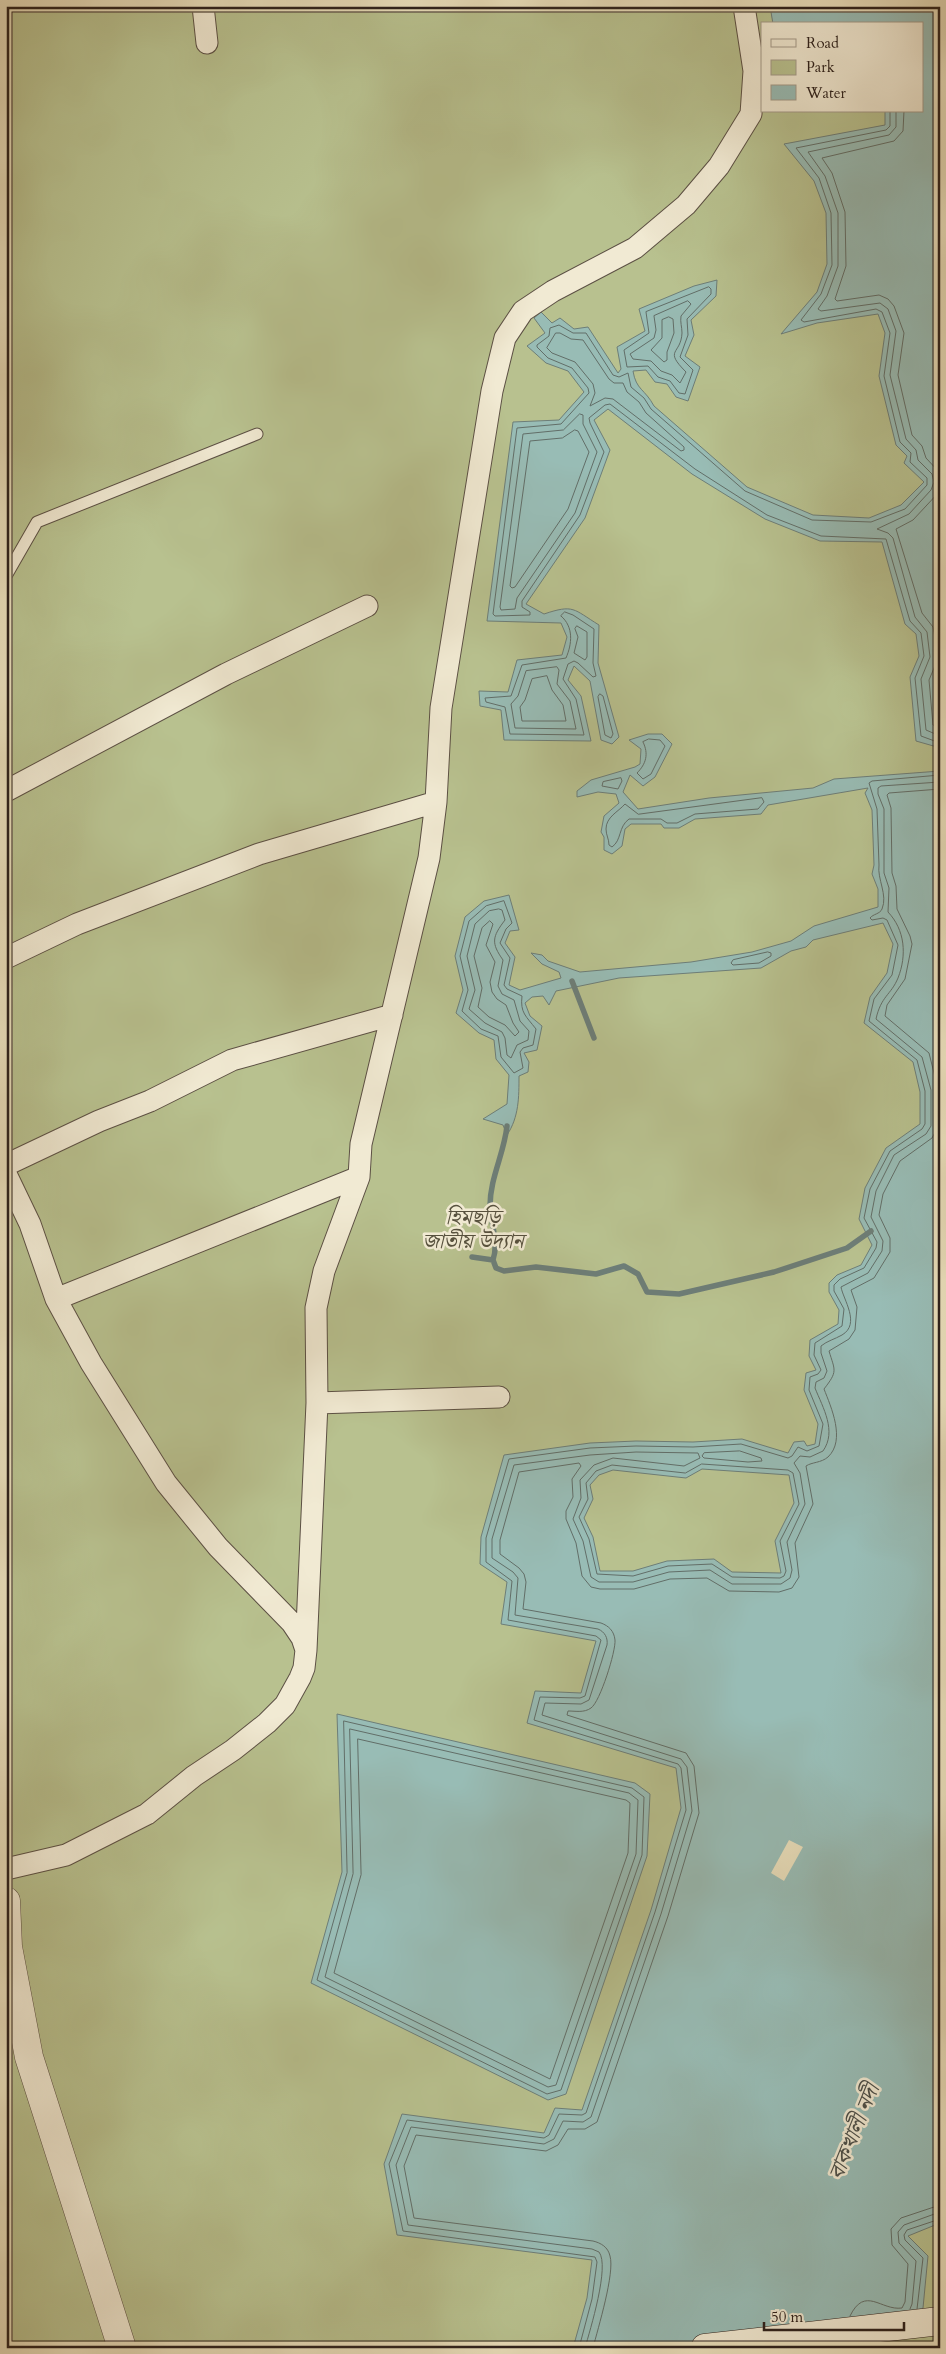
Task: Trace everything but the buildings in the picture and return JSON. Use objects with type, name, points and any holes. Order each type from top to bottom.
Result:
[{"type":"street","points":[[203,6],[207,43]]},
{"type":"street","points":[[6,1869],[66,1855],[147,1814],[194,1776],[260,1728],[285,1705],[304,1668],[317,1403],[316,1308],[324,1271],[359,1176],[361,1144],[428,858],[436,802],[441,708],[492,391],[505,338],[523,311],[553,291],[635,248],[686,205],[719,166],[751,114],[754,71],[744,6]]},
{"type":"street","points":[[6,791],[226,674],[367,606]]},
{"type":"street","points":[[6,958],[77,924],[259,854],[436,802]]},
{"type":"street","points":[[6,1165],[99,1121],[150,1101],[232,1060],[392,1015]]},
{"type":"street","points":[[6,1174],[30,1224],[56,1299],[91,1363],[166,1483],[218,1547],[292,1623],[302,1638],[306,1650]]},
{"type":"street","points":[[56,1299],[359,1176]]},
{"type":"street","points":[[317,1403],[499,1397]]},
{"type":"street","points":[[6,1901],[8,1947],[30,2057],[122,2348]]},
{"type":"street","points":[[704,2348],[940,2321]]},
{"type":"lane","points":[[6,576],[37,522],[257,434]]},
{"type":"green space","name":"হিমছড়ি জাতীয় উদ্যান","points":[[6,6],[940,6],[940,2348],[6,2348]]},
{"type":"water","points":[[770,6],[940,6],[940,766],[937,747],[916,741],[910,677],[919,656],[916,634],[905,624],[882,542],[820,541],[765,519],[692,474],[608,409],[594,420],[610,450],[585,518],[526,604],[544,614],[562,609],[573,610],[599,625],[598,663],[619,737],[612,744],[601,740],[590,681],[574,666],[568,680],[581,696],[591,741],[504,740],[501,710],[480,706],[479,691],[508,692],[517,660],[562,655],[567,637],[561,623],[487,621],[513,422],[559,420],[584,392],[568,371],[546,363],[527,346],[545,333],[534,318],[541,312],[552,323],[560,318],[574,329],[588,327],[618,373],[621,369],[617,347],[645,331],[639,309],[694,286],[717,280],[716,296],[691,320],[694,335],[685,356],[700,367],[688,401],[676,397],[667,384],[655,382],[646,370],[633,371],[636,382],[654,406],[747,487],[813,515],[869,518],[901,505],[924,482],[904,463],[907,456],[896,445],[879,376],[885,333],[878,314],[817,323],[781,334],[817,292],[827,264],[826,213],[814,181],[784,144],[885,125],[885,112],[924,112],[924,22],[773,22]]},
{"type":"water","name":"বাকখালী নদী","points":[[648,734],[662,734],[672,744],[655,777],[643,786],[630,775],[623,792],[638,809],[709,798],[813,788],[834,779],[940,771],[940,2223],[908,2236],[928,2256],[923,2308],[911,2332],[870,2319],[856,2348],[573,2348],[587,2298],[592,2260],[397,2235],[384,2164],[402,2114],[544,2133],[555,2108],[582,2110],[651,1910],[681,1808],[676,1768],[527,1723],[535,1691],[581,1693],[596,1641],[501,1624],[507,1582],[480,1564],[481,1537],[504,1455],[590,1443],[636,1441],[693,1442],[742,1439],[788,1453],[794,1442],[804,1441],[807,1446],[815,1444],[818,1424],[804,1390],[806,1373],[816,1370],[809,1356],[810,1340],[838,1324],[839,1310],[829,1292],[829,1283],[837,1275],[861,1265],[872,1245],[859,1219],[865,1188],[886,1148],[920,1124],[920,1092],[913,1062],[864,1023],[870,997],[887,973],[893,944],[883,923],[813,940],[806,947],[791,951],[761,968],[619,978],[556,991],[549,1005],[543,996],[532,997],[525,1003],[530,1016],[542,1026],[537,1050],[524,1053],[529,1062],[528,1072],[519,1076],[518,1099],[514,1121],[507,1135],[503,1125],[483,1119],[507,1104],[509,1075],[496,1059],[494,1040],[479,1033],[456,1013],[463,990],[455,956],[465,917],[484,901],[509,895],[519,930],[510,931],[505,943],[515,957],[509,985],[520,990],[561,978],[559,972],[542,964],[531,953],[542,955],[548,961],[580,972],[691,962],[752,952],[791,941],[814,926],[878,907],[878,889],[872,874],[874,865],[872,810],[865,793],[868,788],[768,805],[761,814],[695,819],[679,828],[664,828],[661,824],[631,824],[625,829],[622,846],[612,854],[604,850],[604,837],[601,832],[604,816],[619,803],[616,794],[598,792],[577,797],[577,791],[591,780],[640,764],[641,749],[629,740]],"holes":[[[702,1469],[789,1475],[794,1503],[775,1541],[781,1573],[732,1572],[714,1559],[667,1561],[633,1571],[600,1571],[593,1537],[584,1518],[593,1499],[590,1485],[599,1475],[613,1470],[686,1478]]]},
{"type":"water","points":[[337,1714],[635,1783],[650,1794],[647,1856],[566,2094],[548,2100],[311,1983],[342,1872]]},
{"type":"pier","points":[[789,1840],[803,1847],[784,1881],[771,1873]]},
{"type":"waterway","points":[[572,981],[594,1038]]},
{"type":"waterway","points":[[507,1126],[492,1186],[490,1206],[495,1240],[493,1260],[496,1268],[504,1271],[536,1267],[596,1274],[624,1266],[638,1274],[647,1292],[679,1294],[774,1272],[847,1248],[871,1231]]},
{"type":"waterway","points":[[472,1257],[493,1260]]}]
